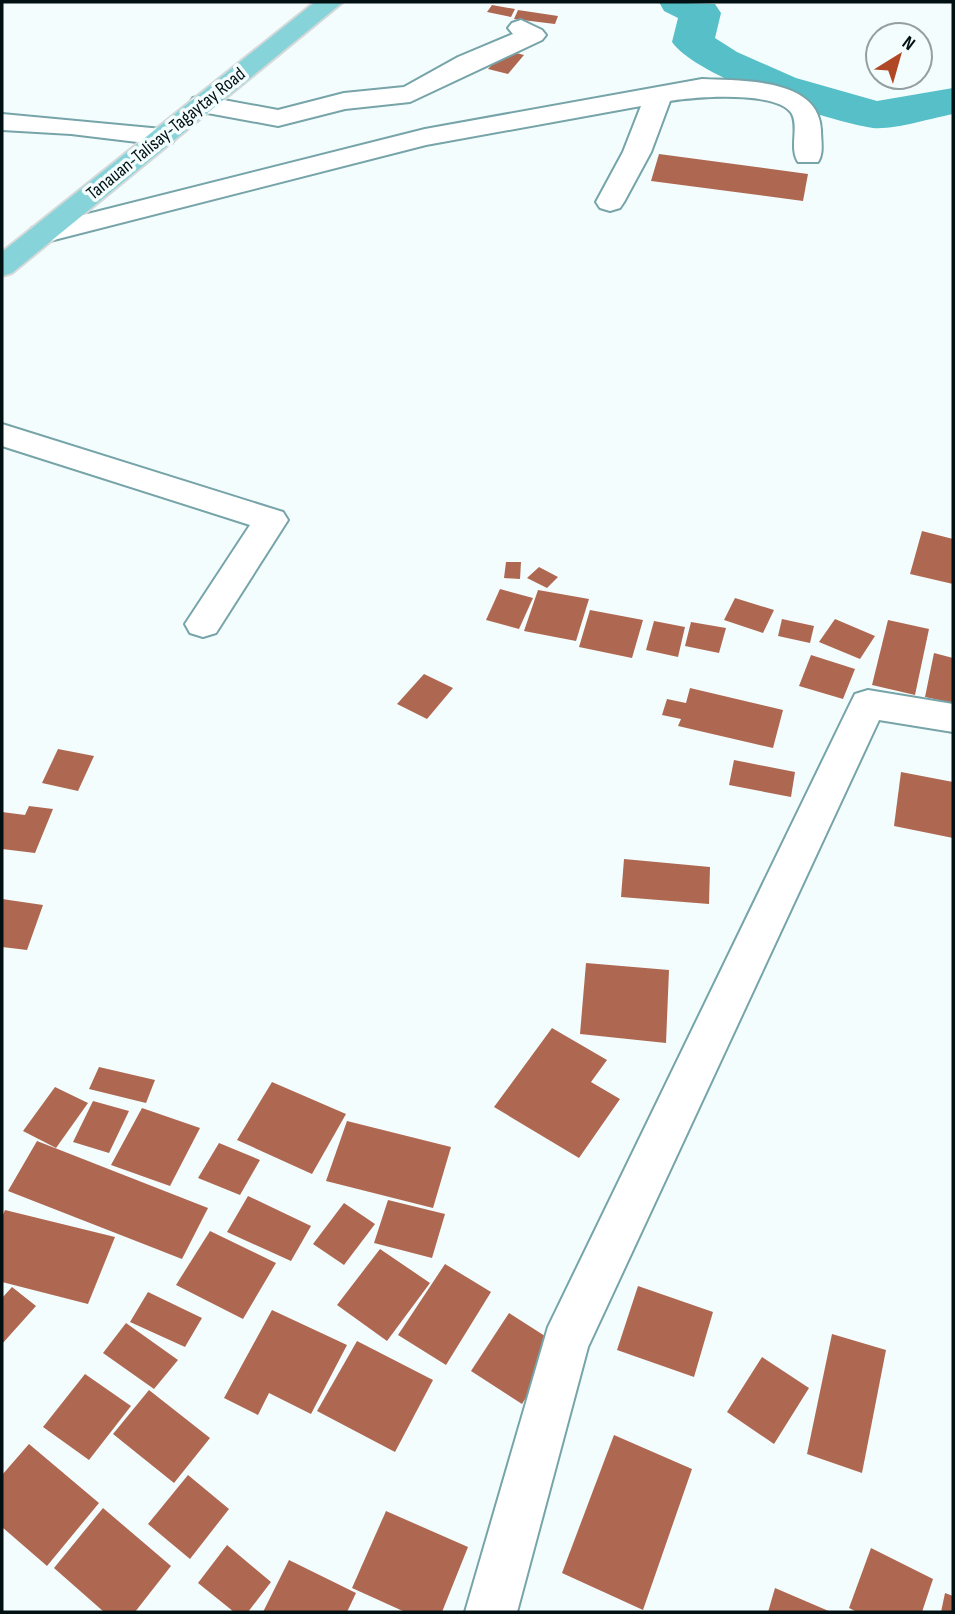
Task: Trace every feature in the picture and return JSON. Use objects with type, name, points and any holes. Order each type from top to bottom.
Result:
[{"type":"main road","name":"Tanauan-Talisay-Tagaytay Road","points":[[2,267],[330,2]]},
{"type":"street","points":[[202,104],[278,118],[344,101],[410,94],[467,63],[533,36],[521,28]]},
{"type":"street","points":[[42,234],[425,137],[702,87],[764,91],[798,104],[807,117],[808,156]]},
{"type":"street","points":[[610,202],[637,152],[659,94]]},
{"type":"street","points":[[2,122],[71,126],[162,138]]},
{"type":"street","points":[[2,435],[271,520],[203,624]]},
{"type":"street","points":[[491,1612],[565,1343],[868,704],[953,718]]},
{"type":"building","points":[[492,5],[515,9],[511,17],[487,12]]},
{"type":"building","points":[[518,10],[558,16],[555,24],[514,19]]},
{"type":"building","points":[[505,50],[524,55],[508,74],[488,69]]},
{"type":"building","points":[[659,154],[808,174],[803,201],[651,181]]},
{"type":"building","points":[[922,531],[953,539],[953,584],[910,574]]},
{"type":"building","points":[[506,562],[521,562],[520,579],[504,578]]},
{"type":"building","points":[[539,567],[558,577],[547,588],[527,578]]},
{"type":"building","points":[[500,589],[533,598],[519,629],[486,620]]},
{"type":"building","points":[[538,590],[589,599],[576,641],[524,631]]},
{"type":"building","points":[[735,598],[774,610],[763,633],[724,620]]},
{"type":"building","points":[[590,610],[643,620],[632,658],[579,647]]},
{"type":"building","points":[[782,619],[814,626],[810,643],[778,636]]},
{"type":"building","points":[[835,619],[875,636],[860,659],[819,642]]},
{"type":"building","points":[[888,620],[929,629],[915,695],[872,685]]},
{"type":"building","points":[[654,621],[685,627],[678,657],[646,650]]},
{"type":"building","points":[[691,622],[726,628],[719,653],[685,646]]},
{"type":"building","points":[[934,653],[953,658],[953,703],[925,697]]},
{"type":"building","points":[[811,655],[855,669],[843,699],[799,686]]},
{"type":"building","points":[[424,674],[453,688],[427,719],[397,704]]},
{"type":"building","points":[[690,688],[783,710],[773,748],[678,726],[681,719],[662,715],[667,699],[686,703]]},
{"type":"building","points":[[58,749],[94,756],[78,791],[42,783]]},
{"type":"building","points":[[734,760],[795,772],[791,797],[729,785]]},
{"type":"building","points":[[901,772],[953,782],[953,838],[894,826]]},
{"type":"building","points":[[29,806],[53,809],[35,853],[2,849],[2,812],[25,815]]},
{"type":"building","points":[[624,859],[710,867],[709,904],[621,897]]},
{"type":"building","points":[[2,899],[43,905],[27,950],[2,947]]},
{"type":"building","points":[[586,963],[669,970],[666,1043],[580,1034]]},
{"type":"building","points":[[552,1028],[607,1060],[591,1082],[620,1099],[579,1158],[494,1107]]},
{"type":"building","points":[[99,1067],[155,1080],[146,1103],[89,1089]]},
{"type":"building","points":[[272,1082],[346,1114],[312,1174],[237,1140]]},
{"type":"building","points":[[55,1087],[88,1103],[56,1148],[23,1131]]},
{"type":"building","points":[[93,1101],[129,1111],[109,1153],[73,1142]]},
{"type":"building","points":[[142,1108],[200,1128],[170,1186],[111,1165]]},
{"type":"building","points":[[347,1121],[451,1147],[433,1208],[326,1181]]},
{"type":"building","points":[[37,1141],[208,1208],[182,1259],[8,1191]]},
{"type":"building","points":[[219,1143],[260,1160],[240,1195],[198,1178]]},
{"type":"building","points":[[248,1196],[311,1226],[291,1261],[227,1232]]},
{"type":"building","points":[[388,1200],[445,1214],[432,1258],[374,1243]]},
{"type":"building","points":[[344,1203],[375,1224],[344,1265],[313,1244]]},
{"type":"building","points":[[5,1210],[115,1237],[88,1304],[2,1282],[2,1217]]},
{"type":"building","points":[[210,1231],[276,1263],[243,1319],[176,1285]]},
{"type":"building","points":[[380,1249],[430,1283],[387,1341],[337,1305]]},
{"type":"building","points":[[445,1264],[491,1292],[446,1365],[398,1335]]},
{"type":"building","points":[[638,1286],[713,1312],[694,1377],[617,1350]]},
{"type":"building","points":[[12,1287],[36,1306],[2,1344],[2,1298]]},
{"type":"building","points":[[148,1292],[202,1318],[185,1347],[130,1322]]},
{"type":"building","points":[[272,1310],[347,1345],[311,1414],[269,1393],[258,1415],[224,1398]]},
{"type":"building","points":[[509,1313],[559,1345],[522,1404],[471,1371]]},
{"type":"building","points":[[126,1323],[178,1360],[154,1389],[103,1353]]},
{"type":"building","points":[[832,1334],[886,1350],[862,1473],[807,1454]]},
{"type":"building","points":[[357,1341],[433,1380],[395,1452],[317,1411]]},
{"type":"building","points":[[762,1357],[809,1388],[774,1444],[727,1412]]},
{"type":"building","points":[[85,1374],[131,1406],[89,1460],[43,1427]]},
{"type":"building","points":[[149,1390],[210,1438],[174,1483],[113,1434]]},
{"type":"building","points":[[614,1435],[692,1469],[643,1610],[562,1573]]},
{"type":"building","points":[[29,1444],[99,1503],[47,1566],[2,1527],[2,1475]]},
{"type":"building","points":[[188,1475],[229,1509],[190,1559],[148,1524]]},
{"type":"building","points":[[103,1508],[171,1566],[135,1612],[104,1612],[54,1568]]},
{"type":"building","points":[[386,1511],[468,1547],[442,1612],[405,1612],[352,1588]]},
{"type":"building","points":[[227,1545],[271,1582],[248,1612],[234,1612],[198,1583]]},
{"type":"building","points":[[871,1548],[933,1579],[922,1612],[857,1612],[849,1608]]},
{"type":"building","points":[[289,1560],[356,1593],[347,1612],[263,1612]]},
{"type":"building","points":[[775,1588],[831,1612],[768,1612]]},
{"type":"building","points":[[945,1593],[953,1596],[953,1612],[941,1612]]},
{"type":"waterway","points":[[679,2],[700,13],[693,42],[722,61],[781,87],[876,115],[953,101]]}]
